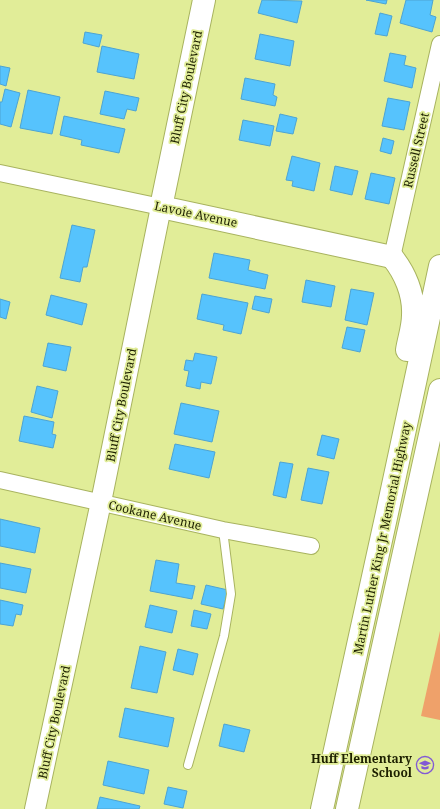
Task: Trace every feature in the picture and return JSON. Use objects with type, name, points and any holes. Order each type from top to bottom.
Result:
[{"type":"main road","name":"Bluff City Boulevard","points":[[161,207],[204,0]]},
{"type":"main road","name":"Lavoie Avenue","points":[[161,207],[392,257]]},
{"type":"main road","points":[[387,513],[386,451],[414,314],[407,280],[400,267],[392,257]]},
{"type":"main road","name":"Martin Luther King Jr Memorial Highway","points":[[322,809],[440,266]]},
{"type":"main road","name":"Martin Luther King Jr Memorial Highway","points":[[347,809],[440,390]]},
{"type":"street","name":"Russell Street","points":[[392,257],[440,44]]},
{"type":"street","name":"Lavoie Avenue","points":[[0,173],[161,207]]},
{"type":"street","name":"Bluff City Boulevard","points":[[35,809],[101,502],[161,207]]},
{"type":"street","name":"Cookane Avenue","points":[[0,480],[223,530],[311,546]]},
{"type":"lane","points":[[188,766],[224,636],[231,594],[223,530]]},
{"type":"shaded area","points":[[440,631],[440,720],[421,716]]},
{"type":"building","points":[[262,0],[302,1],[297,23],[258,13]]},
{"type":"building","points":[[366,0],[387,0],[386,4]]},
{"type":"building","points":[[406,0],[433,0],[430,15],[436,17],[432,32],[400,23]]},
{"type":"building","points":[[380,13],[392,16],[387,36],[375,34]]},
{"type":"building","points":[[85,32],[102,35],[99,47],[83,43]]},
{"type":"building","points":[[260,34],[294,41],[290,66],[255,59]]},
{"type":"building","points":[[102,46],[139,54],[134,79],[97,72]]},
{"type":"building","points":[[390,53],[406,56],[404,65],[416,68],[412,88],[384,81]]},
{"type":"building","points":[[0,66],[10,68],[6,86],[0,84]]},
{"type":"building","points":[[245,78],[275,84],[273,95],[277,97],[275,106],[241,99]]},
{"type":"building","points":[[5,89],[20,93],[11,127],[0,124],[0,102],[2,102]]},
{"type":"building","points":[[28,90],[60,97],[52,134],[20,128]]},
{"type":"building","points":[[105,91],[139,98],[136,111],[127,109],[124,119],[100,114]]},
{"type":"building","points":[[388,98],[410,102],[404,130],[382,126]]},
{"type":"building","points":[[280,114],[297,118],[293,134],[276,131]]},
{"type":"building","points":[[64,116],[125,129],[119,153],[81,145],[82,140],[60,135]]},
{"type":"building","points":[[243,120],[274,126],[270,146],[239,140]]},
{"type":"building","points":[[383,138],[394,141],[391,154],[380,151]]},
{"type":"building","points":[[292,156],[320,163],[314,191],[292,186],[293,181],[286,180]]},
{"type":"building","points":[[335,166],[358,171],[352,195],[330,190]]},
{"type":"building","points":[[371,173],[395,178],[389,204],[365,199]]},
{"type":"building","points":[[72,225],[95,230],[87,267],[83,267],[80,282],[60,278]]},
{"type":"building","points":[[214,253],[250,260],[248,270],[268,275],[265,289],[209,278]]},
{"type":"building","points":[[306,280],[335,286],[331,307],[302,302]]},
{"type":"building","points":[[351,289],[374,293],[367,325],[345,320]]},
{"type":"building","points":[[202,294],[248,303],[241,334],[223,330],[224,325],[197,319]]},
{"type":"building","points":[[51,295],[87,304],[82,325],[46,315]]},
{"type":"building","points":[[255,296],[272,299],[269,313],[252,309]]},
{"type":"building","points":[[0,299],[10,302],[6,319],[0,317]]},
{"type":"building","points":[[347,327],[365,330],[360,352],[342,348]]},
{"type":"building","points":[[48,343],[71,347],[66,371],[43,366]]},
{"type":"building","points":[[195,353],[217,357],[211,384],[201,382],[200,389],[186,386],[189,371],[184,370],[186,360],[193,361]]},
{"type":"building","points":[[37,386],[58,391],[52,418],[31,412]]},
{"type":"building","points":[[181,403],[219,411],[212,442],[174,434]]},
{"type":"building","points":[[24,416],[54,422],[52,434],[56,435],[53,448],[19,441]]},
{"type":"building","points":[[322,435],[339,439],[334,459],[317,455]]},
{"type":"building","points":[[175,444],[215,452],[209,478],[169,469]]},
{"type":"building","points":[[280,462],[293,464],[286,498],[273,495]]},
{"type":"building","points":[[308,468],[329,472],[322,504],[301,500]]},
{"type":"building","points":[[0,519],[40,528],[35,553],[0,546]]},
{"type":"building","points":[[156,560],[179,564],[176,583],[195,586],[192,599],[150,591]]},
{"type":"building","points":[[0,563],[31,569],[26,593],[0,588]]},
{"type":"building","points":[[206,585],[228,590],[223,609],[201,604]]},
{"type":"building","points":[[0,600],[23,605],[21,615],[16,614],[13,626],[0,624]]},
{"type":"building","points":[[150,605],[177,611],[172,633],[145,627]]},
{"type":"building","points":[[194,610],[211,614],[207,629],[191,626]]},
{"type":"building","points":[[140,646],[166,652],[157,693],[131,688]]},
{"type":"building","points":[[178,649],[198,654],[193,675],[173,670]]},
{"type":"building","points":[[125,708],[174,718],[168,747],[119,737]]},
{"type":"building","points":[[224,724],[250,730],[244,752],[219,746]]},
{"type":"building","points":[[108,761],[149,770],[144,794],[103,785]]},
{"type":"building","points":[[168,787],[187,791],[183,808],[164,804]]},
{"type":"building","points":[[100,797],[140,806],[139,809],[97,809]]},
{"type":"place","name":"Huff Elementary School","points":[[425,765]]}]
